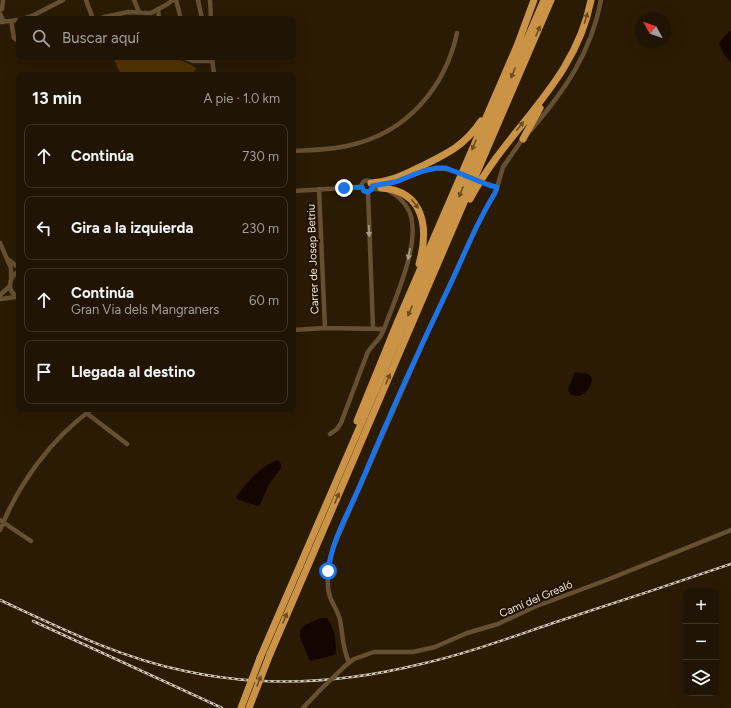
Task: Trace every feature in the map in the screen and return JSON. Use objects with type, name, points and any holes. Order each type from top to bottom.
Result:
[{"type":"highway","points":[[305,555],[306,546],[378,370],[506,71],[534,0]]},
{"type":"highway","points":[[241,708],[260,658],[544,0]]},
{"type":"highway","points":[[249,708],[270,654],[551,0]]},
{"type":"highway","points":[[523,139],[577,45],[591,0]]},
{"type":"highway","points":[[371,187],[398,178],[442,157],[461,144],[477,126],[506,71]]},
{"type":"highway","points":[[440,259],[445,254],[468,202],[485,173],[550,90]]},
{"type":"highway","points":[[378,370],[381,358],[415,276],[421,257],[424,237],[421,215],[413,201],[400,192],[381,188]]},
{"type":"street","points":[[0,10],[2,9],[3,0]]},
{"type":"street","points":[[32,16],[63,0]]},
{"type":"street","points":[[86,0],[92,16]]},
{"type":"street","points":[[134,0],[142,16]]},
{"type":"street","points":[[109,16],[151,12],[173,0]]},
{"type":"street","points":[[176,0],[180,16]]},
{"type":"street","points":[[198,0],[201,16]]},
{"type":"street","points":[[210,0],[211,16]]},
{"type":"street","points":[[349,662],[344,648],[340,618],[328,589],[328,571],[333,548],[422,345],[476,228],[495,193],[503,168],[523,139],[559,96],[578,66],[592,36],[601,0]]},
{"type":"street","points":[[158,9],[159,16]]},
{"type":"street","points":[[0,14],[2,22],[16,20]]},
{"type":"street","points":[[11,21],[14,38],[16,40]]},
{"type":"street","points":[[296,150],[333,149],[354,145],[374,138],[398,125],[419,106],[438,82],[449,59],[456,33]]},
{"type":"street","points":[[212,60],[214,72]]},
{"type":"street","points":[[296,191],[362,187],[364,191],[371,187],[395,182],[423,171],[437,168],[446,168],[497,187]]},
{"type":"street","points":[[362,187],[364,182],[368,181],[371,187],[373,328]]},
{"type":"street","points":[[330,434],[342,423],[366,354],[370,347],[379,338],[383,329],[404,275],[410,248],[413,227],[411,216],[405,204],[392,193],[381,188],[371,187]]},
{"type":"street","name":"Carrer de Josep Betriu","points":[[319,189],[325,328]]},
{"type":"street","points":[[0,244],[12,264],[16,266]]},
{"type":"street","points":[[7,257],[11,268],[11,292],[16,296]]},
{"type":"street","points":[[12,278],[16,274]]},
{"type":"street","points":[[0,295],[10,286]]},
{"type":"street","points":[[0,299],[16,298]]},
{"type":"street","points":[[296,330],[325,328],[383,329]]},
{"type":"street","points":[[0,530],[2,521],[38,463],[60,437],[85,412]]},
{"type":"street","points":[[87,412],[127,444]]},
{"type":"street","points":[[2,521],[31,541]]},
{"type":"street","name":"Camí del Grealó","points":[[303,708],[349,662],[359,657],[374,652],[413,652],[435,646],[467,633],[498,624],[534,607],[608,580],[731,530]]},
{"type":"shaded area","points":[[731,30],[731,62],[725,56],[719,44]]},
{"type":"shaded area","points":[[114,60],[178,60],[196,68],[194,72],[120,72]]},
{"type":"shaded area","points":[[575,372],[588,374],[592,378],[588,389],[579,396],[571,395],[568,390]]},
{"type":"shaded area","points":[[278,460],[281,464],[281,468],[268,486],[260,505],[257,506],[237,499],[236,497],[259,471],[265,466]]},
{"type":"shaded area","points":[[321,618],[327,618],[332,626],[336,653],[334,655],[311,661],[300,637],[300,630],[305,625]]},
{"type":"railway","points":[[0,600],[91,641],[161,665],[185,671],[244,680],[303,681],[363,676],[438,660],[731,564]]},
{"type":"railway","points":[[33,621],[222,708]]},
{"type":"route","points":[[328,571],[330,557],[339,532],[422,345],[476,228],[497,187],[446,168],[437,168],[423,171],[395,182],[372,186],[372,189],[368,192],[364,191],[362,187],[344,188]]}]
